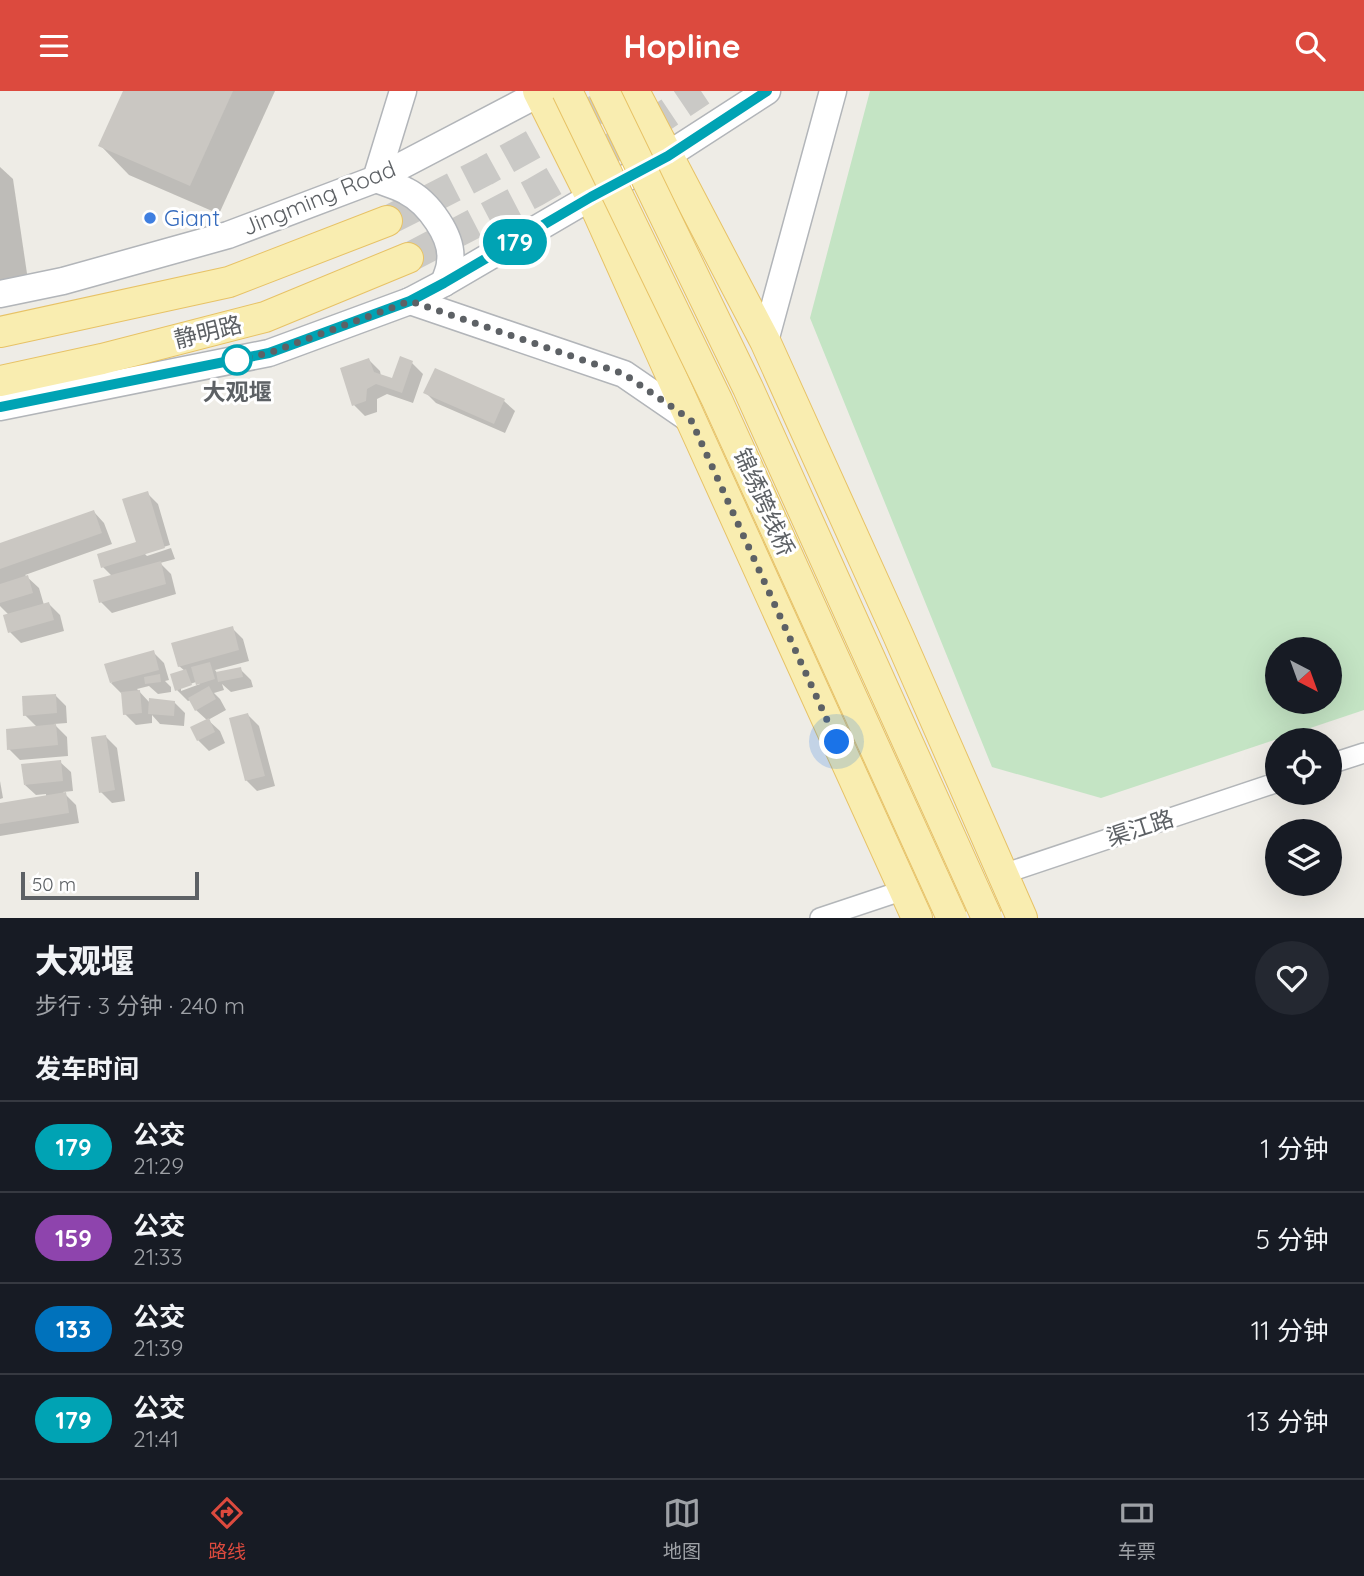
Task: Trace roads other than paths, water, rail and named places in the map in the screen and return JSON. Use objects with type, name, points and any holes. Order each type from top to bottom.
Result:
[{"type":"main road","name":"锦绣跨线桥","points":[[604,91],[748,388],[986,918]]},
{"type":"main road","points":[[634,91],[765,341],[1022,918]]},
{"type":"main road","name":"锦绣跨线桥","points":[[547,92],[717,400],[952,918]]},
{"type":"main road","points":[[547,92],[691,420],[918,918]]},
{"type":"main road","name":"静明路","points":[[0,332],[229,282],[387,221]]},
{"type":"main road","name":"静明路","points":[[0,381],[102,359],[265,317],[408,258]]},
{"type":"street","points":[[403,91],[376,179],[408,191],[430,211],[441,226],[450,248],[451,261],[444,283]]},
{"type":"street","points":[[0,407],[269,353],[410,301],[668,156],[767,91]]},
{"type":"street","points":[[765,341],[833,91]]},
{"type":"street","name":"Jingming Road","points":[[0,294],[63,281],[228,235],[376,179],[547,92]]},
{"type":"street","points":[[410,301],[624,374],[691,420]]},
{"type":"street","points":[[1342,760],[1364,753]]},
{"type":"street","name":"渠江路","points":[[1003,874],[1265,786]]},
{"type":"street","points":[[820,918],[904,890]]},
{"type":"tunnel","points":[[387,221],[485,171],[630,91]]},
{"type":"tunnel","points":[[408,258],[535,192],[643,130],[701,91]]},
{"type":"place","name":"Giant","points":[[150,218]]},
{"type":"place","name":"大观堰","points":[[237,360]]}]
